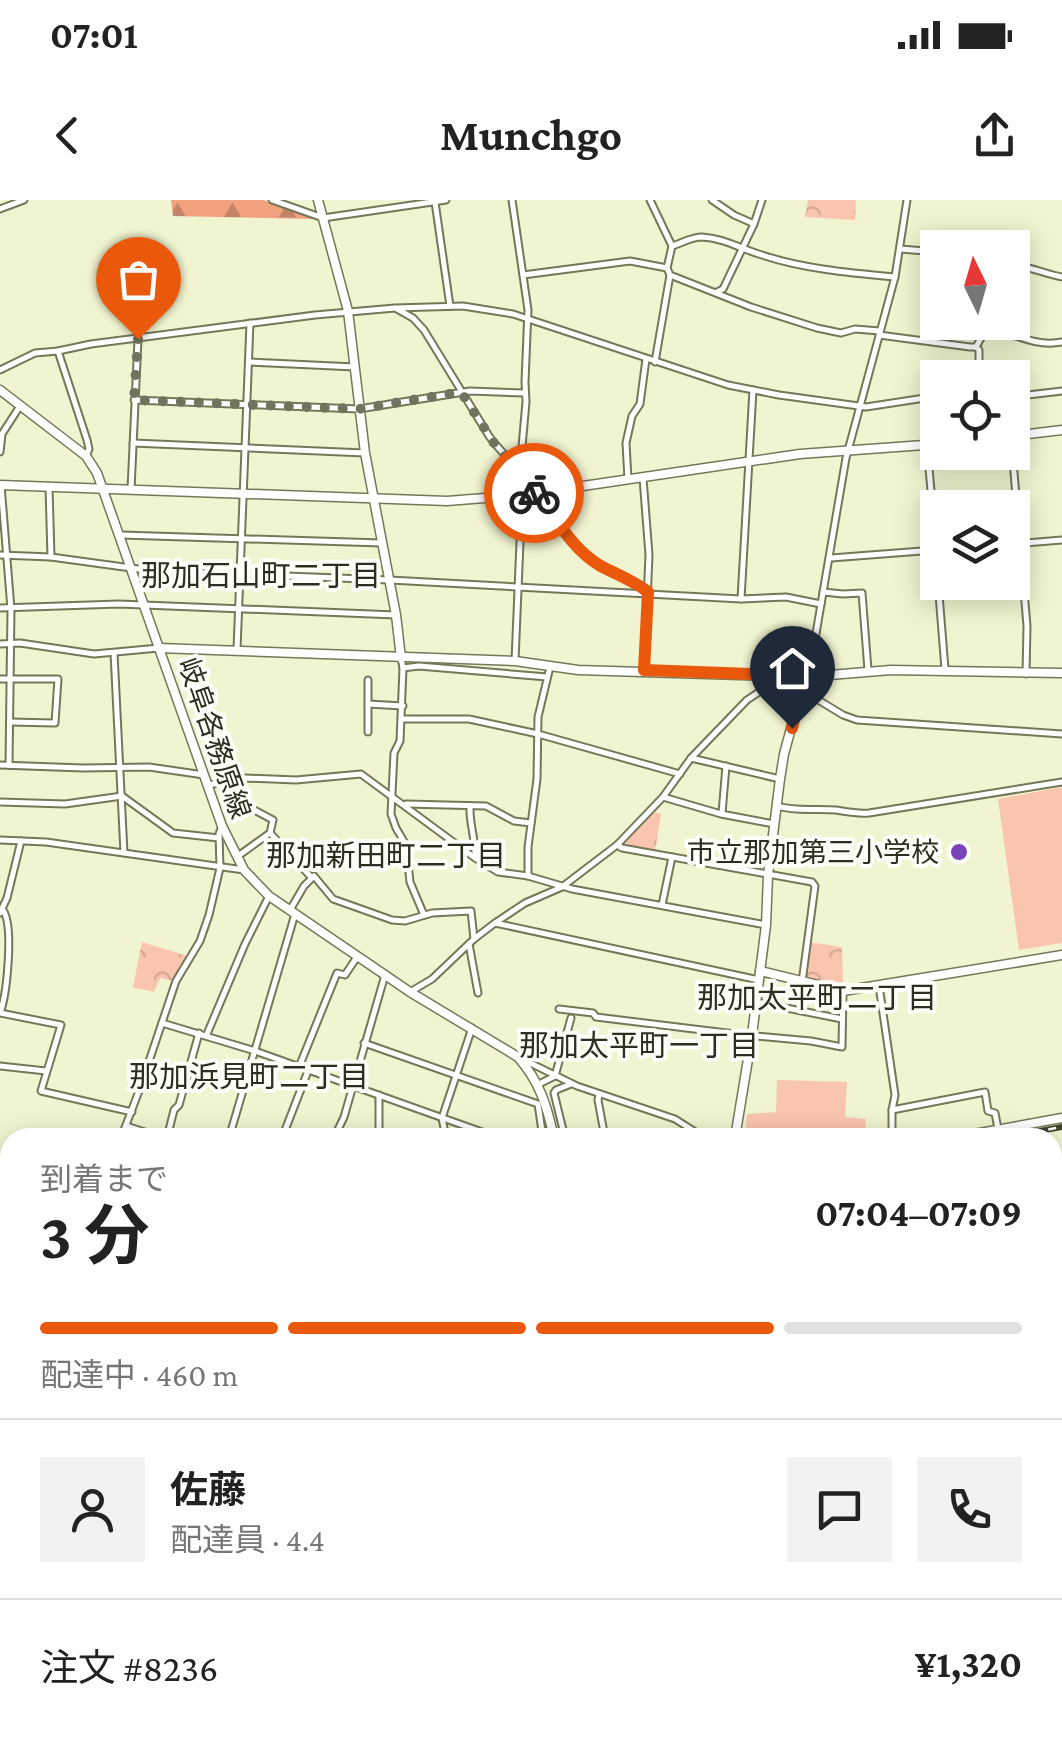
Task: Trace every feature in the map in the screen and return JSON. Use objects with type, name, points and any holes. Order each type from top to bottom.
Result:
[{"type":"street","points":[[0,209],[24,200]]},
{"type":"street","points":[[272,200],[323,218],[446,200]]},
{"type":"street","points":[[318,200],[348,312],[365,453],[402,663],[402,719],[400,740],[394,752],[392,822],[406,845],[410,882],[424,916]]},
{"type":"street","points":[[512,200],[528,319],[520,469]]},
{"type":"street","points":[[650,200],[672,246],[655,362]]},
{"type":"street","points":[[712,200],[754,224]]},
{"type":"street","points":[[717,292],[723,288],[762,200]]},
{"type":"street","points":[[737,1128],[760,976],[784,754],[814,652],[849,451],[894,277],[907,200]]},
{"type":"street","points":[[435,202],[450,306]]},
{"type":"street","points":[[672,246],[703,237],[806,265],[894,277]]},
{"type":"street","points":[[900,249],[920,251]]},
{"type":"street","points":[[523,275],[630,261],[818,328],[841,333],[855,329],[976,346]]},
{"type":"street","points":[[1030,268],[1062,276]]},
{"type":"street","points":[[0,370],[35,353],[92,344],[348,312],[450,306],[528,319],[753,390],[861,406],[920,398]]},
{"type":"street","points":[[394,308],[413,318],[424,330],[499,451],[520,469],[531,493],[580,550],[648,592]]},
{"type":"street","points":[[237,649],[250,323]]},
{"type":"street","points":[[976,346],[986,330],[993,328],[1036,343],[1062,342]]},
{"type":"street","points":[[131,489],[138,339]]},
{"type":"street","points":[[976,346],[979,360]]},
{"type":"street","points":[[0,390],[86,456],[87,440],[58,351]]},
{"type":"street","points":[[628,480],[626,443],[632,416],[640,404],[646,359]]},
{"type":"street","points":[[249,362],[355,367]]},
{"type":"street","points":[[741,598],[753,390]]},
{"type":"street","points":[[1030,396],[1062,391]]},
{"type":"street","points":[[134,400],[359,409],[461,392],[525,393]]},
{"type":"street","points":[[0,452],[2,434],[20,406]]},
{"type":"street","points":[[1030,434],[1062,430]]},
{"type":"street","points":[[133,444],[365,453]]},
{"type":"street","points":[[9,765],[11,609],[3,556],[0,485],[447,501],[750,462],[920,446]]},
{"type":"street","name":"岐阜各務原線","points":[[86,456],[104,488],[222,826],[244,870],[269,896],[384,975],[518,1058],[539,1084],[552,1128]]},
{"type":"street","points":[[643,478],[649,556],[644,670]]},
{"type":"street","points":[[49,487],[51,557]]},
{"type":"street","points":[[515,662],[519,586],[531,493]]},
{"type":"street","points":[[118,536],[382,543]]},
{"type":"street","points":[[1030,543],[1062,540]]},
{"type":"street","points":[[830,558],[920,551]]},
{"type":"street","points":[[3,556],[51,557],[130,569],[786,598],[821,604]]},
{"type":"street","points":[[824,592],[862,592],[868,671]]},
{"type":"street","points":[[939,600],[945,670]]},
{"type":"street","points":[[1024,600],[1026,674]]},
{"type":"street","points":[[0,608],[81,604],[396,615]]},
{"type":"street","points":[[0,644],[12,642],[94,654],[159,648],[237,649],[547,677]]},
{"type":"street","points":[[114,653],[124,853]]},
{"type":"street","points":[[402,663],[515,662],[550,667],[805,676],[945,670],[1062,674]]},
{"type":"street","points":[[528,876],[538,717],[550,667]]},
{"type":"street","points":[[410,992],[432,979],[496,923],[525,903],[562,887],[616,845],[747,700],[781,675]]},
{"type":"street","points":[[0,679],[58,679],[55,723],[10,722]]},
{"type":"street","points":[[368,680],[368,732]]},
{"type":"street","points":[[802,690],[857,720],[1062,734]]},
{"type":"street","points":[[368,704],[402,706]]},
{"type":"street","points":[[402,719],[469,719],[680,774]]},
{"type":"street","points":[[691,758],[780,779]]},
{"type":"street","points":[[0,765],[149,767],[206,780],[296,780],[361,774],[498,872],[766,925]]},
{"type":"street","points":[[722,814],[726,766]]},
{"type":"street","points":[[777,806],[869,814],[1062,782]]},
{"type":"street","points":[[0,802],[66,804],[122,796],[173,832],[220,838]]},
{"type":"street","points":[[663,797],[774,824]]},
{"type":"street","points":[[404,804],[486,806],[514,820],[531,823]]},
{"type":"street","points":[[236,857],[270,833],[273,820],[248,806]]},
{"type":"street","points":[[470,806],[474,858]]},
{"type":"street","points":[[132,1128],[126,1126],[176,981],[200,940],[209,915],[220,868],[222,826]]},
{"type":"street","points":[[270,833],[333,899],[405,921],[441,912],[472,910],[478,993]]},
{"type":"street","points":[[0,840],[57,843],[244,870]]},
{"type":"street","points":[[21,841],[1,911],[7,915],[10,933],[5,1000],[0,1013],[61,1025],[42,1091],[132,1112]]},
{"type":"street","points":[[616,845],[812,882],[816,886],[802,982]]},
{"type":"street","points":[[662,905],[672,857]]},
{"type":"street","points":[[232,1128],[293,912],[311,878]]},
{"type":"street","points":[[168,1128],[203,1034],[269,896]]},
{"type":"street","points":[[496,923],[843,991],[1062,955]]},
{"type":"street","points":[[299,1067],[337,973],[344,975],[358,957]]},
{"type":"street","points":[[339,1128],[384,975]]},
{"type":"street","points":[[879,986],[895,1096],[892,1128]]},
{"type":"street","points":[[559,1009],[593,1013],[596,1017],[811,1040],[842,1047],[843,991]]},
{"type":"street","points":[[756,1002],[843,1019]]},
{"type":"street","points":[[539,1084],[555,1076],[571,1018]]},
{"type":"street","points":[[162,1023],[255,1051],[470,1128]]},
{"type":"street","points":[[444,1128],[442,1118],[472,1028]]},
{"type":"street","points":[[364,1043],[538,1104],[542,1128]]},
{"type":"street","points":[[518,1058],[571,1084],[675,1119],[689,1128]]},
{"type":"street","points":[[0,1066],[46,1072]]},
{"type":"street","points":[[286,1128],[308,1071]]},
{"type":"street","points":[[563,1128],[554,1094],[571,1084]]},
{"type":"street","points":[[892,1110],[985,1092],[988,1110],[995,1113],[998,1128]]},
{"type":"street","points":[[599,1094],[603,1128]]},
{"type":"street","points":[[379,1095],[379,1128]]},
{"type":"street","points":[[1004,1128],[1062,1118]]},
{"type":"green space","points":[[171,200],[263,200],[317,219],[173,216]]},
{"type":"green space","points":[[808,200],[856,200],[855,220],[805,217]]},
{"type":"green space","points":[[1062,787],[1062,943],[1019,950],[998,799]]},
{"type":"green space","points":[[653,812],[661,814],[655,851],[618,844]]},
{"type":"green space","points":[[142,942],[187,956],[173,981],[160,978],[154,992],[133,987]]},
{"type":"green space","points":[[808,942],[842,947],[843,986],[803,979]]},
{"type":"green space","points":[[777,1080],[847,1082],[845,1117],[866,1119],[866,1128],[746,1128],[747,1114],[776,1112]]},
{"type":"railway","points":[[1056,1128],[1062,1127]]},
{"type":"way so far","points":[[138,339],[134,400],[359,409],[461,392],[499,451],[520,469],[534,493]]},
{"type":"place","name":"市立那加第三小学校","points":[[959,852]]},
{"type":"district","name":"那加石山町二丁目","points":[[261,576]]},
{"type":"district","name":"那加新田町二丁目","points":[[386,856]]},
{"type":"district","name":"那加太平町二丁目","points":[[817,998]]},
{"type":"district","name":"那加太平町一丁目","points":[[639,1046]]},
{"type":"district","name":"那加浜見町二丁目","points":[[249,1077]]},
{"type":"route","points":[[534,493],[540,492],[557,522],[580,550],[648,592],[644,670],[805,676],[792,728]]}]
